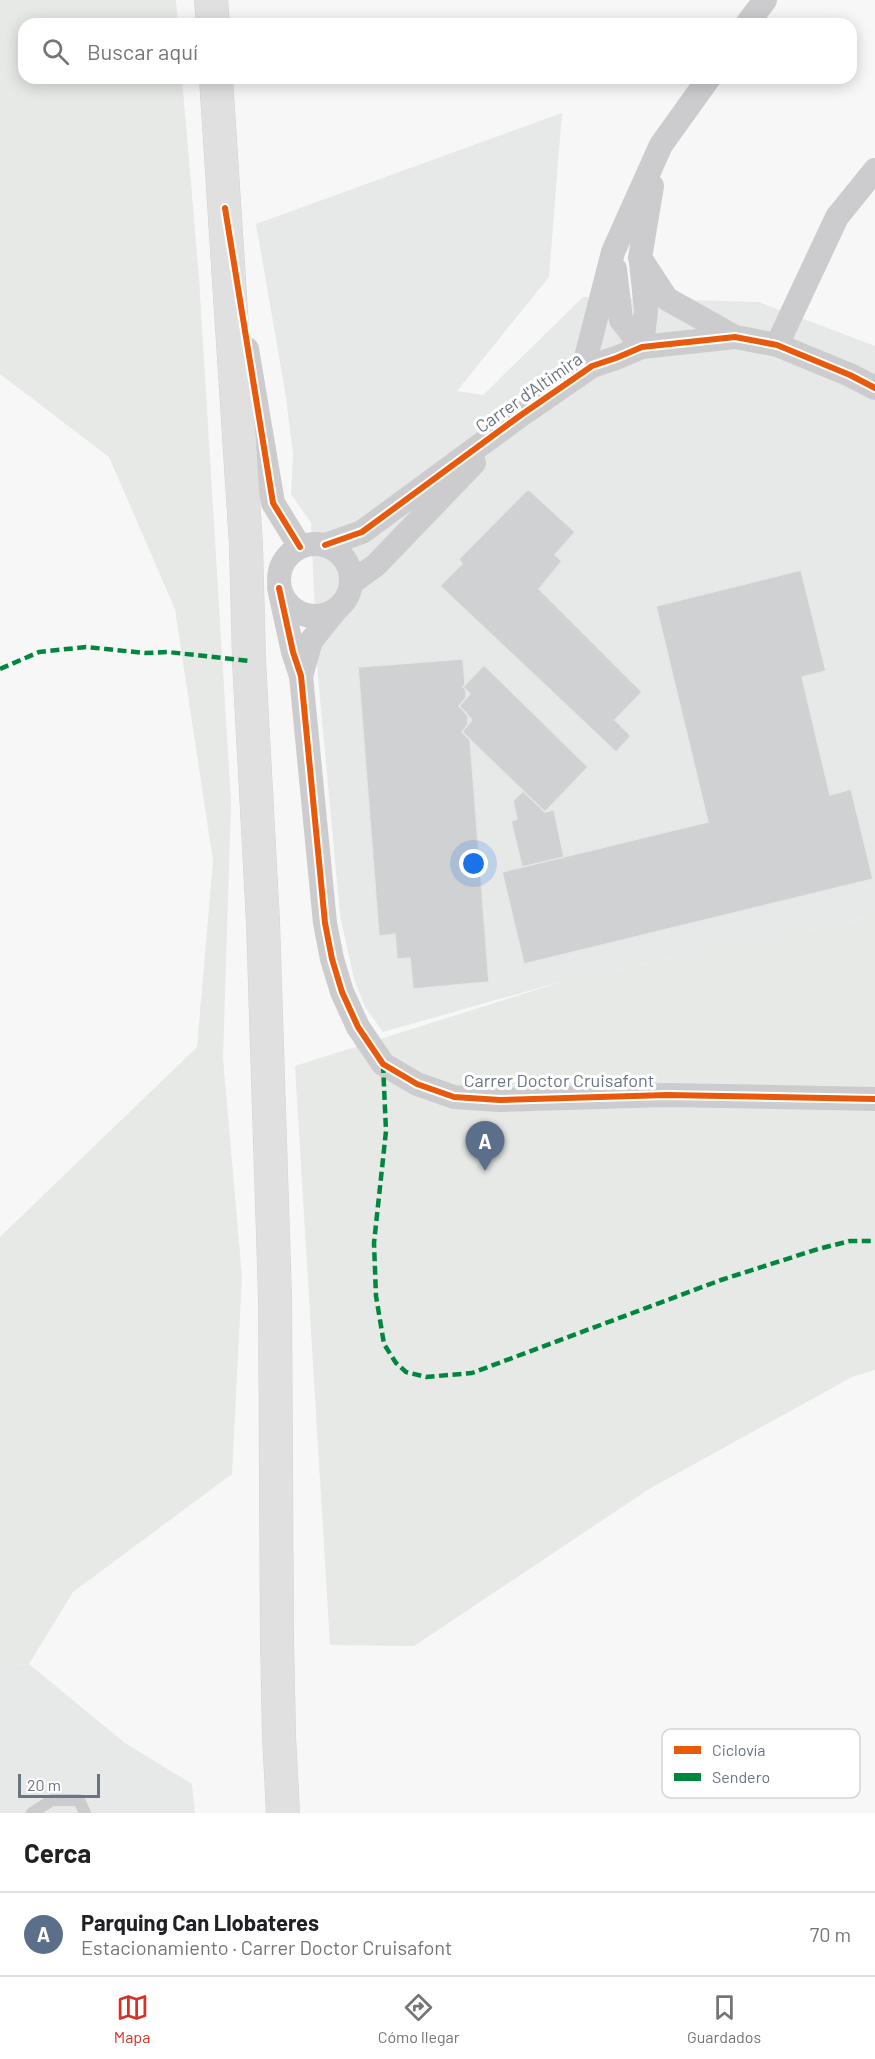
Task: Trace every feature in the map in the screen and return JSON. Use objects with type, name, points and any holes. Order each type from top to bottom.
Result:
[{"type":"main road","points":[[211,0],[212,18]]},
{"type":"main road","points":[[216,84],[246,545],[249,661],[264,969],[276,1309],[277,1650],[283,1813]]},
{"type":"street","points":[[752,18],[765,0]]},
{"type":"street","points":[[582,373],[613,252],[661,145],[705,84]]},
{"type":"street","points":[[642,347],[646,310],[640,258],[661,145]]},
{"type":"street","points":[[777,345],[837,216],[875,170]]},
{"type":"street","points":[[225,208],[273,503],[300,547]]},
{"type":"street","points":[[613,252],[621,320],[642,347]]},
{"type":"street","points":[[640,258],[667,299],[735,337]]},
{"type":"street","name":"Carrer d'Altimira","points":[[325,545],[362,532],[521,415],[592,366],[642,347],[735,337],[777,345],[850,375],[875,388]]},
{"type":"street","name":"Carrer d'Altimira","points":[[351,583],[376,565],[521,415]]},
{"type":"street","points":[[325,545],[345,560],[350,570],[351,583],[349,594],[335,611],[324,616],[312,617],[291,608],[283,599],[279,588],[279,576],[282,564],[289,554],[300,547],[325,545]]},
{"type":"street","name":"Carrer Doctor Cruisafont","points":[[279,588],[293,652],[301,676],[325,923],[332,959],[342,992],[357,1027],[383,1064],[417,1084],[454,1097],[500,1100],[667,1095],[875,1099]]},
{"type":"street","name":"Carrer Doctor Cruisafont","points":[[301,676],[311,641],[335,611]]},
{"type":"lane","points":[[32,1813],[52,1800],[79,1800],[86,1813]]},
{"type":"shaded area","points":[[0,0],[176,0],[178,18],[18,18],[18,84],[183,84],[199,278],[231,802],[223,1058],[242,1276],[232,1474],[73,1592],[29,1664],[0,1666],[0,1237],[197,1047],[213,861],[175,609],[109,457],[0,374]]},
{"type":"shaded area","points":[[562,113],[549,277],[457,391],[483,395],[583,297],[759,302],[875,346],[875,916],[567,980],[383,1032],[365,1007],[354,979],[340,915],[317,666],[311,523],[291,494],[293,454],[285,391],[256,224]]},
{"type":"shaded area","points":[[875,916],[875,1370],[852,1377],[649,1489],[414,1646],[330,1645],[295,1066],[567,980]]},
{"type":"shaded area","points":[[29,1664],[125,1743],[192,1784],[195,1813],[0,1813],[0,1666]]},
{"type":"building","points":[[528,489],[575,532],[555,555],[562,561],[539,589],[642,692],[615,720],[631,736],[616,752],[440,586],[462,564],[459,559]]},
{"type":"building","points":[[801,570],[826,671],[802,677],[830,795],[851,789],[873,879],[524,964],[502,872],[708,822],[656,606]]},
{"type":"building","points":[[463,659],[465,685],[463,687],[466,690],[466,698],[459,706],[468,715],[468,725],[462,732],[470,739],[489,982],[413,989],[410,958],[397,959],[395,934],[379,936],[358,667]]},
{"type":"building","points":[[484,665],[588,767],[545,812],[462,732],[472,720],[459,706],[470,694],[463,687]]},
{"type":"building","points":[[523,791],[545,812],[554,810],[564,857],[522,867],[511,821],[517,819],[513,801]]},
{"type":"marked path","points":[[0,669],[39,652],[86,647],[145,653],[168,652],[249,661]]},
{"type":"marked path","points":[[383,1064],[386,1131],[374,1243],[376,1296],[384,1344],[396,1363],[406,1372],[426,1377],[472,1373],[721,1280],[818,1249],[850,1241],[875,1241]]},
{"type":"cycle path","points":[[225,208],[273,503],[300,547]]},
{"type":"cycle path","points":[[325,545],[362,532],[521,415],[592,366],[642,347],[735,337],[777,345],[850,375],[875,388]]},
{"type":"cycle path","points":[[279,588],[293,652],[301,676],[325,923],[332,959],[342,992],[358,1027],[383,1064],[417,1084],[454,1097],[500,1100],[667,1095],[875,1099]]},
{"type":"place","name":"Parquing Can Llobateres","points":[[485,1171]]}]
